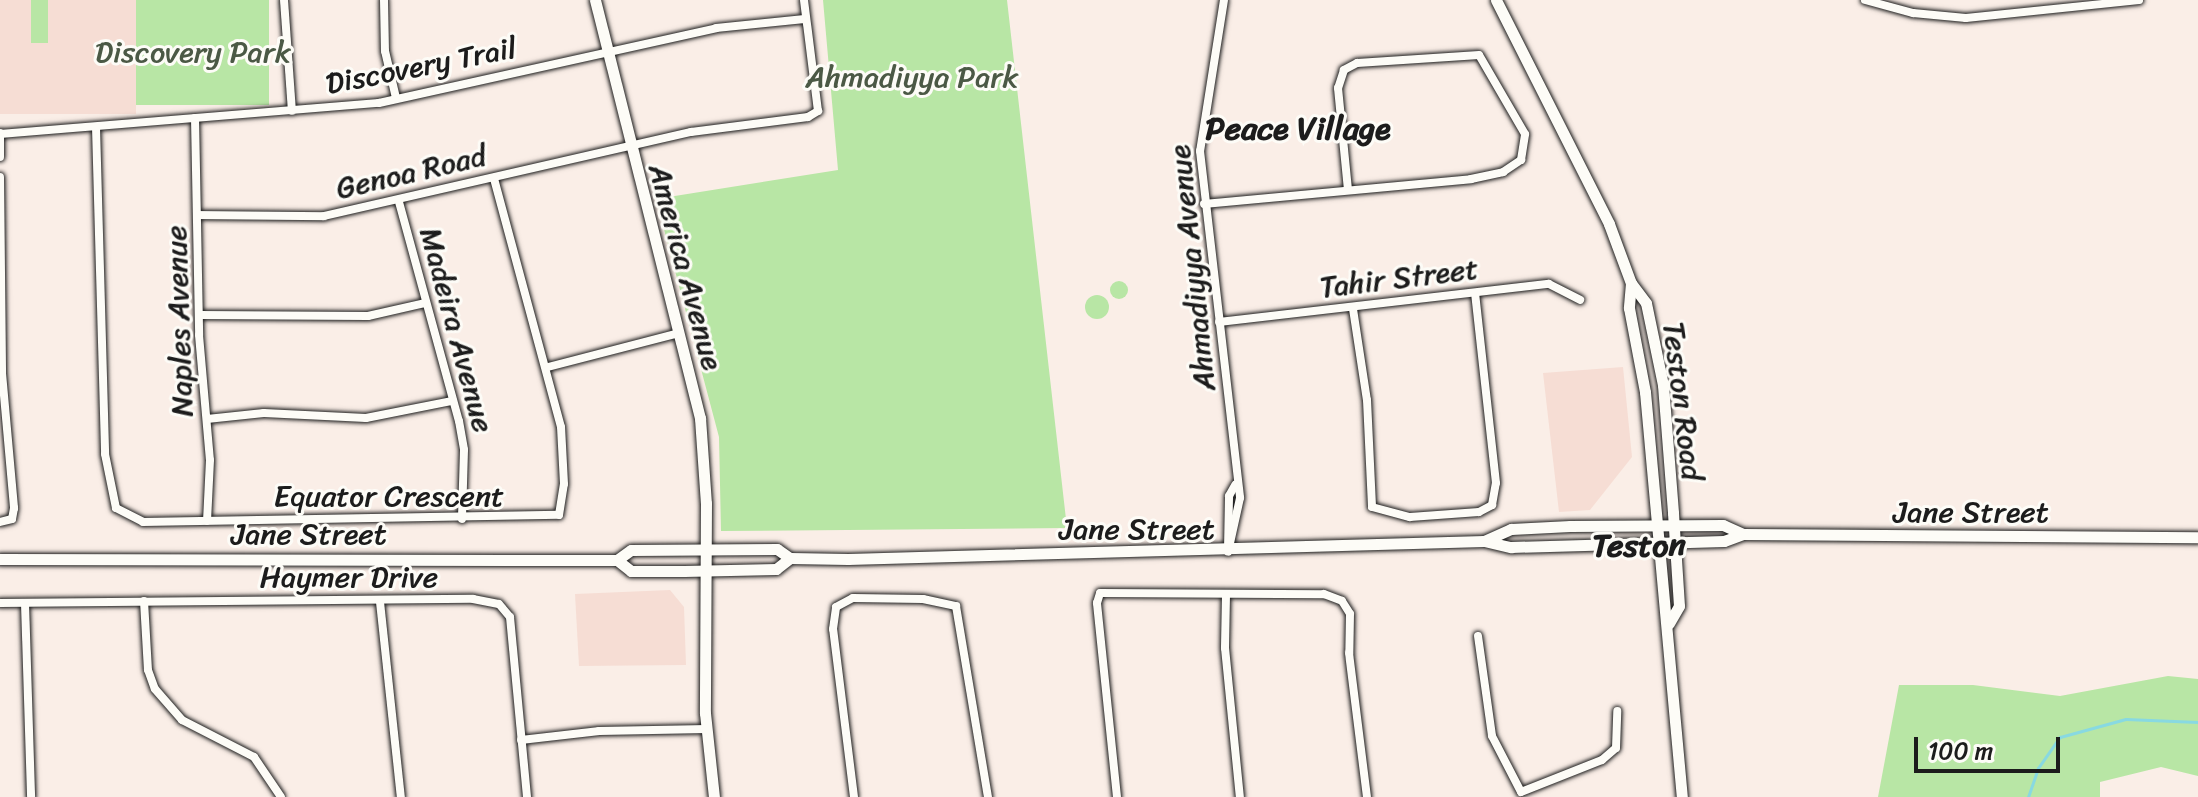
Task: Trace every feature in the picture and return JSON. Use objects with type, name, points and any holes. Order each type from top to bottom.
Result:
[{"type":"main road","name":"America Avenue","points":[[595,0],[679,333],[704,452],[707,729],[714,797]]},
{"type":"main road","name":"Teston Road","points":[[1496,0],[1609,224],[1631,283],[1646,303],[1663,385],[1675,542],[1679,606],[1669,623]]},
{"type":"main road","name":"Teston Road","points":[[1631,283],[1629,308],[1645,392],[1654,526],[1669,623],[1682,797]]},
{"type":"main road","name":"Jane Street","points":[[1484,541],[1511,529],[1723,525],[1743,534]]},
{"type":"main road","name":"Jane Street","points":[[0,559],[617,560],[631,550],[777,549],[790,558],[1228,552],[1484,541],[1511,547],[1724,541],[1743,534],[2198,537]]},
{"type":"main road","name":"Jane Street","points":[[617,560],[631,571],[776,569],[790,558]]},
{"type":"street","points":[[284,0],[292,111]]},
{"type":"street","points":[[384,0],[385,51],[396,98]]},
{"type":"street","points":[[804,0],[805,19]]},
{"type":"street","name":"Ahmadiyya Avenue","points":[[1224,0],[1200,151],[1235,447],[1235,485],[1240,498],[1228,552]]},
{"type":"street","points":[[1865,0],[1913,13],[1966,18],[2139,0]]},
{"type":"street","name":"Discovery Trail","points":[[0,134],[292,111],[396,98],[716,28],[805,19]]},
{"type":"street","name":"Genoa Road","points":[[198,215],[324,216],[399,202],[691,132],[808,117],[818,111],[805,19]]},
{"type":"street","points":[[1204,204],[1348,190],[1503,172],[1521,160],[1527,146],[1525,134],[1479,55],[1357,63],[1344,70],[1338,88],[1348,190]]},
{"type":"street","name":"Naples Avenue","points":[[195,118],[199,315],[207,419],[207,521]]},
{"type":"street","name":"Equator Crescent","points":[[96,127],[102,204],[102,420],[109,489],[116,508],[133,520],[462,519],[559,515],[563,448],[548,367],[494,178]]},
{"type":"street","points":[[0,134],[0,157]]},
{"type":"street","points":[[0,177],[2,373],[14,508],[12,519],[0,522]]},
{"type":"street","name":"Madeira Avenue","points":[[399,202],[464,450],[462,519]]},
{"type":"street","name":"Tahir Street","points":[[1219,322],[1353,309],[1549,284],[1580,300]]},
{"type":"street","points":[[1353,309],[1367,400],[1372,507],[1410,517],[1479,512],[1492,505],[1496,483],[1475,293]]},
{"type":"street","points":[[199,315],[368,316],[425,303]]},
{"type":"street","points":[[548,367],[679,333]]},
{"type":"street","points":[[207,419],[264,413],[366,418],[452,401]]},
{"type":"street","points":[[1117,797],[1100,593],[1324,594],[1347,606],[1367,797]]},
{"type":"street","points":[[1226,595],[1225,648],[1240,797]]},
{"type":"street","points":[[854,797],[833,629],[836,607],[853,598],[938,600],[956,606],[962,616],[988,797]]},
{"type":"street","name":"Haymer Drive","points":[[0,603],[473,599],[505,609],[527,797]]},
{"type":"street","points":[[144,601],[148,670],[155,689],[182,720],[254,757],[281,797]]},
{"type":"street","points":[[380,602],[401,797]]},
{"type":"street","points":[[25,603],[31,797]]},
{"type":"street","points":[[1478,636],[1492,736],[1517,794],[1602,760],[1616,748],[1617,711]]},
{"type":"street","points":[[521,740],[599,731],[707,729]]},
{"type":"shaded area","points":[[0,0],[136,0],[136,114],[0,114]]},
{"type":"shaded area","points":[[1623,367],[1632,457],[1590,510],[1559,512],[1543,373]]},
{"type":"shaded area","points":[[670,590],[684,607],[686,665],[579,666],[575,594]]},
{"type":"green space","points":[[31,0],[48,0],[48,43],[31,43]]},
{"type":"green space","name":"Discovery Park","points":[[136,0],[269,0],[269,105],[136,105]]},
{"type":"green space","name":"Ahmadiyya Park","points":[[823,0],[1007,0],[1067,528],[721,531],[719,437],[656,199],[838,170]]},
{"type":"green space","points":[[1115,281],[1123,281],[1128,290],[1126,297],[1115,299],[1110,294],[1110,286]]},
{"type":"green space","points":[[1097,295],[1108,302],[1109,307],[1102,318],[1097,319],[1086,312],[1085,307],[1092,296]]},
{"type":"green space","points":[[2168,676],[2198,679],[2198,776],[2161,767],[2100,782],[2100,797],[1878,797],[1899,685],[1973,685],[2060,696]]},
{"type":"waterway","points":[[2028,797],[2038,768],[2060,737],[2126,719],[2198,722]]},
{"type":"district","name":"Peace Village","points":[[1298,129]]},
{"type":"district","name":"Teston","points":[[1639,546]]}]
